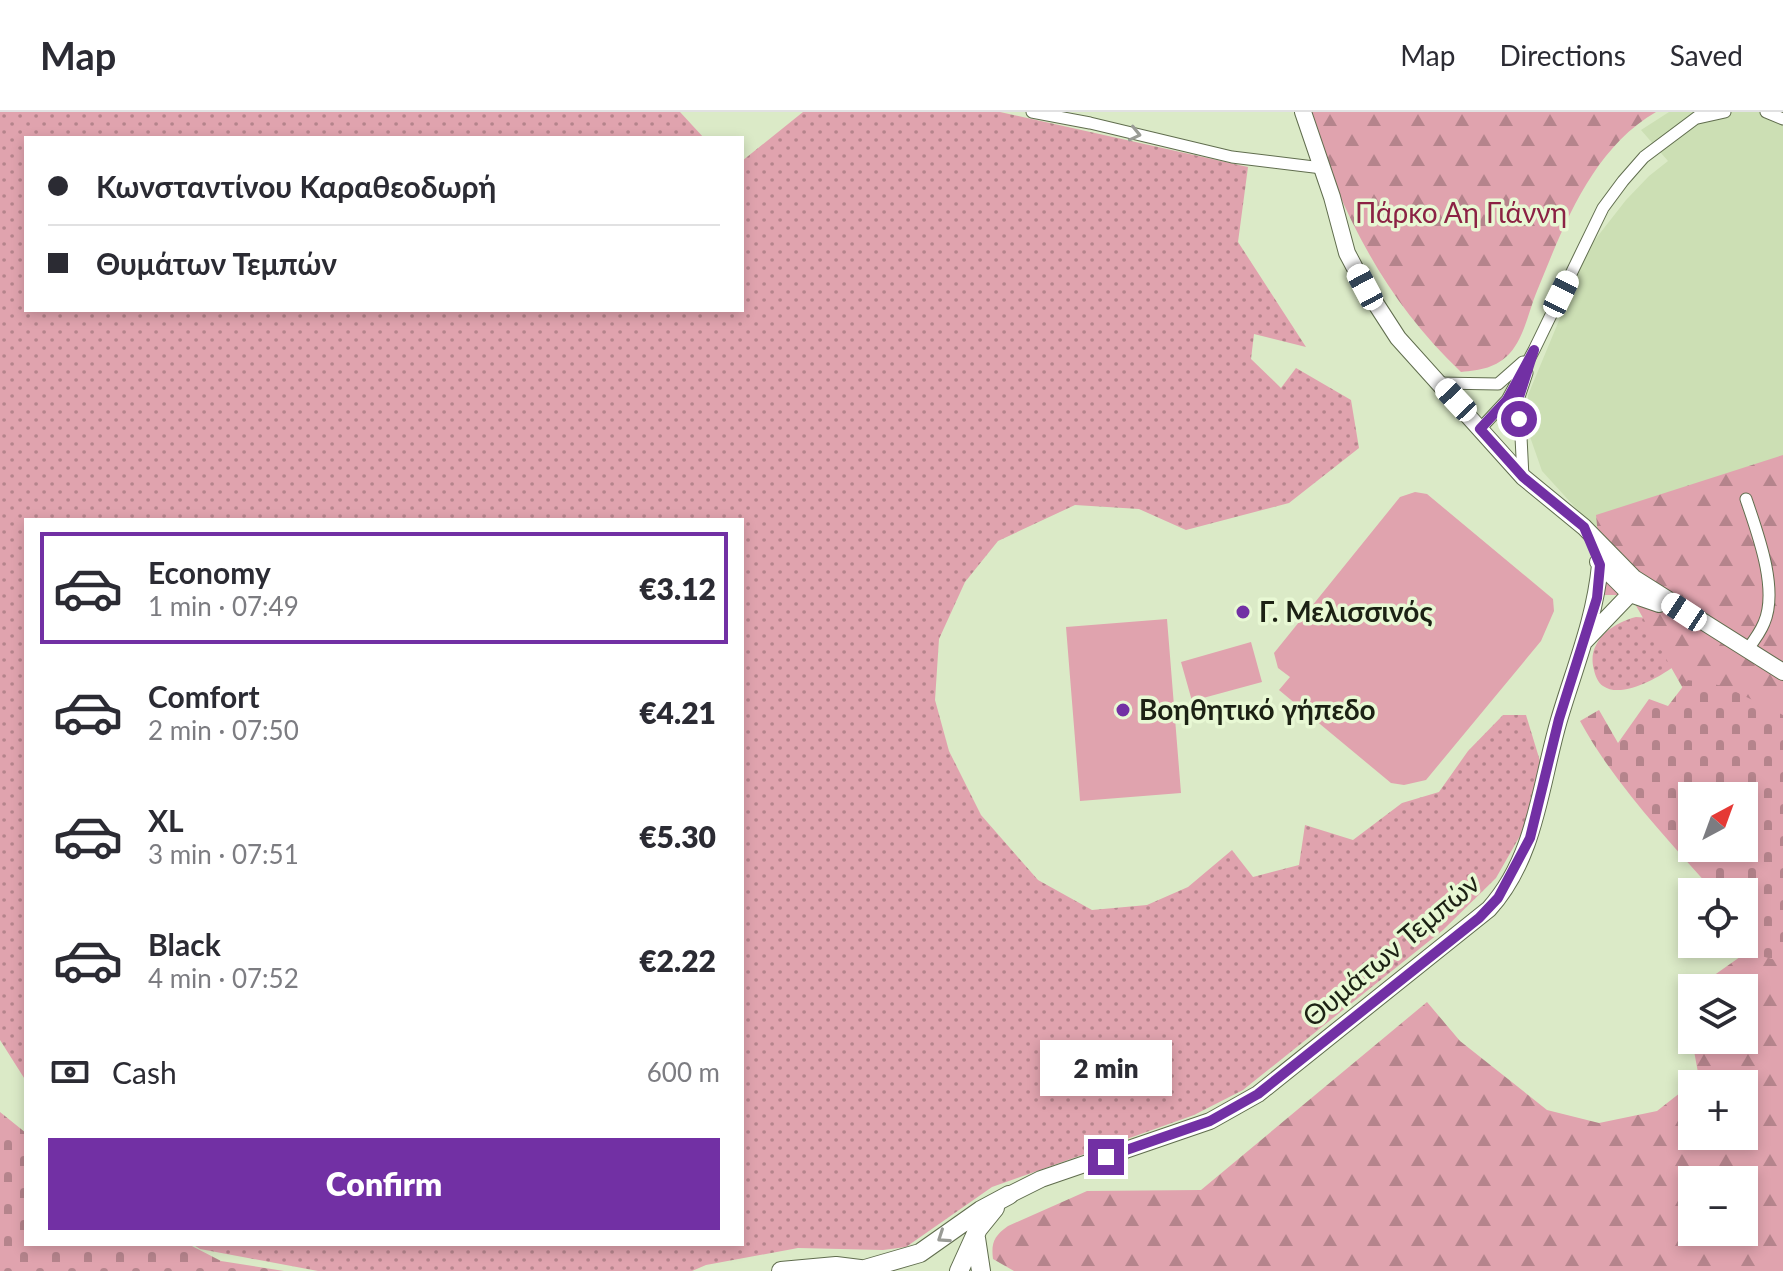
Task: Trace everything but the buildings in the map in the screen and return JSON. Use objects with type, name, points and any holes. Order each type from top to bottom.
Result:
[{"type":"main road","points":[[1303,112],[1347,253],[1398,338],[1523,477],[1584,527],[1628,586]]},
{"type":"main road","points":[[1584,527],[1600,565],[1597,598],[1584,642]]},
{"type":"main road","points":[[1600,565],[1628,586],[1684,612],[1783,672]]},
{"type":"main road","points":[[1597,598],[1628,586]]},
{"type":"main road","name":"Θυμάτων Τεμπών","points":[[1009,1195],[1041,1179],[1210,1121],[1233,1109],[1258,1094],[1479,918],[1498,898],[1530,838],[1559,719],[1584,642],[1628,586]]},
{"type":"main road","points":[[959,1271],[986,1219],[1009,1195]]},
{"type":"main road","points":[[781,1271],[836,1266],[872,1270],[920,1253],[981,1210],[1009,1195]]},
{"type":"main road","points":[[976,1237],[981,1271]]},
{"type":"street","points":[[1032,112],[1086,117],[1232,157],[1322,168]]},
{"type":"street","points":[[1480,429],[1507,400],[1603,208],[1644,157],[1671,135],[1701,115],[1725,112]]},
{"type":"street","points":[[1766,112],[1782,121]]},
{"type":"street","points":[[1439,383],[1498,384],[1534,350]]},
{"type":"street","points":[[1523,477],[1519,397],[1534,350]]},
{"type":"street","points":[[1746,499],[1766,566],[1769,595],[1765,621],[1747,650]]},
{"type":"shaded area","points":[[1669,112],[1783,112],[1783,652],[1634,572],[1542,471],[1528,431],[1528,395],[1590,246],[1626,200],[1668,161],[1641,130]]},
{"type":"green space","points":[[0,112],[680,112],[702,136],[24,136],[24,312],[744,312],[744,159],[803,112],[1000,112],[1248,167],[1238,242],[1306,347],[1254,334],[1251,359],[1281,388],[1296,368],[1351,400],[1359,448],[1289,503],[1186,530],[1139,509],[1075,505],[998,541],[965,582],[939,639],[935,700],[949,751],[981,815],[1038,880],[1092,910],[1147,905],[1188,887],[1232,850],[1253,877],[1299,865],[1305,825],[1353,840],[1402,803],[1439,792],[1468,751],[1503,715],[1526,715],[1540,761],[1525,827],[1496,878],[1443,930],[1243,1090],[1194,1115],[992,1187],[906,1247],[883,1250],[798,1248],[706,1265],[692,1271],[318,1271],[195,1246],[744,1246],[744,518],[24,518],[24,1078],[0,1040]]},
{"type":"green space","name":"Πάρκο Αη Γιάννη","points":[[1307,112],[1656,112],[1614,146],[1597,167],[1558,240],[1515,347],[1494,365],[1461,372],[1409,314],[1368,252],[1335,185]]},
{"type":"green space","points":[[1783,455],[1783,1271],[1014,1271],[993,1259],[994,1240],[1008,1226],[1087,1191],[1201,1190],[1427,1002],[1460,1041],[1547,1110],[1599,1123],[1657,1111],[1678,1094],[1678,1150],[1758,1150],[1758,1070],[1698,1070],[1695,1054],[1758,1054],[1758,974],[1716,974],[1738,958],[1758,958],[1758,878],[1749,878],[1748,862],[1758,862],[1758,782],[1736,782],[1630,595],[1604,595],[1596,515]]},
{"type":"green space","points":[[1415,492],[1427,494],[1553,599],[1554,611],[1541,641],[1426,780],[1404,785],[1391,783],[1279,690],[1290,677],[1278,668],[1274,653],[1400,497]]},
{"type":"green space","points":[[1636,617],[1650,618],[1673,667],[1629,689],[1611,689],[1601,685],[1593,660],[1597,643],[1610,629]]},
{"type":"green space","name":"Βοηθητικό γήπεδο","points":[[1167,619],[1181,793],[1080,801],[1066,627]]},
{"type":"green space","name":"Βοηθητικό γήπεδο","points":[[1251,642],[1262,682],[1192,701],[1181,662]]},
{"type":"green space","points":[[1688,680],[1724,686],[1783,715],[1783,962],[1758,955],[1758,878],[1702,878],[1687,862],[1758,862],[1758,782],[1678,782],[1678,851],[1625,789],[1580,721],[1599,710],[1618,743],[1649,699],[1668,706]]},
{"type":"green space","points":[[0,1112],[24,1131],[24,1246],[192,1246],[221,1261],[284,1271],[0,1271]]},
{"type":"place","name":"Γ. Μελισσινός","points":[[1243,612]]},
{"type":"place","name":"Βοηθητικό γήπεδο","points":[[1123,710]]},
{"type":"route","points":[[1106,1157],[1210,1121],[1258,1094],[1479,918],[1498,898],[1515,869],[1530,838],[1559,719],[1578,667],[1587,624],[1597,598],[1600,565],[1584,527],[1523,477],[1480,429],[1507,400],[1534,350],[1519,397],[1519,419]]}]
